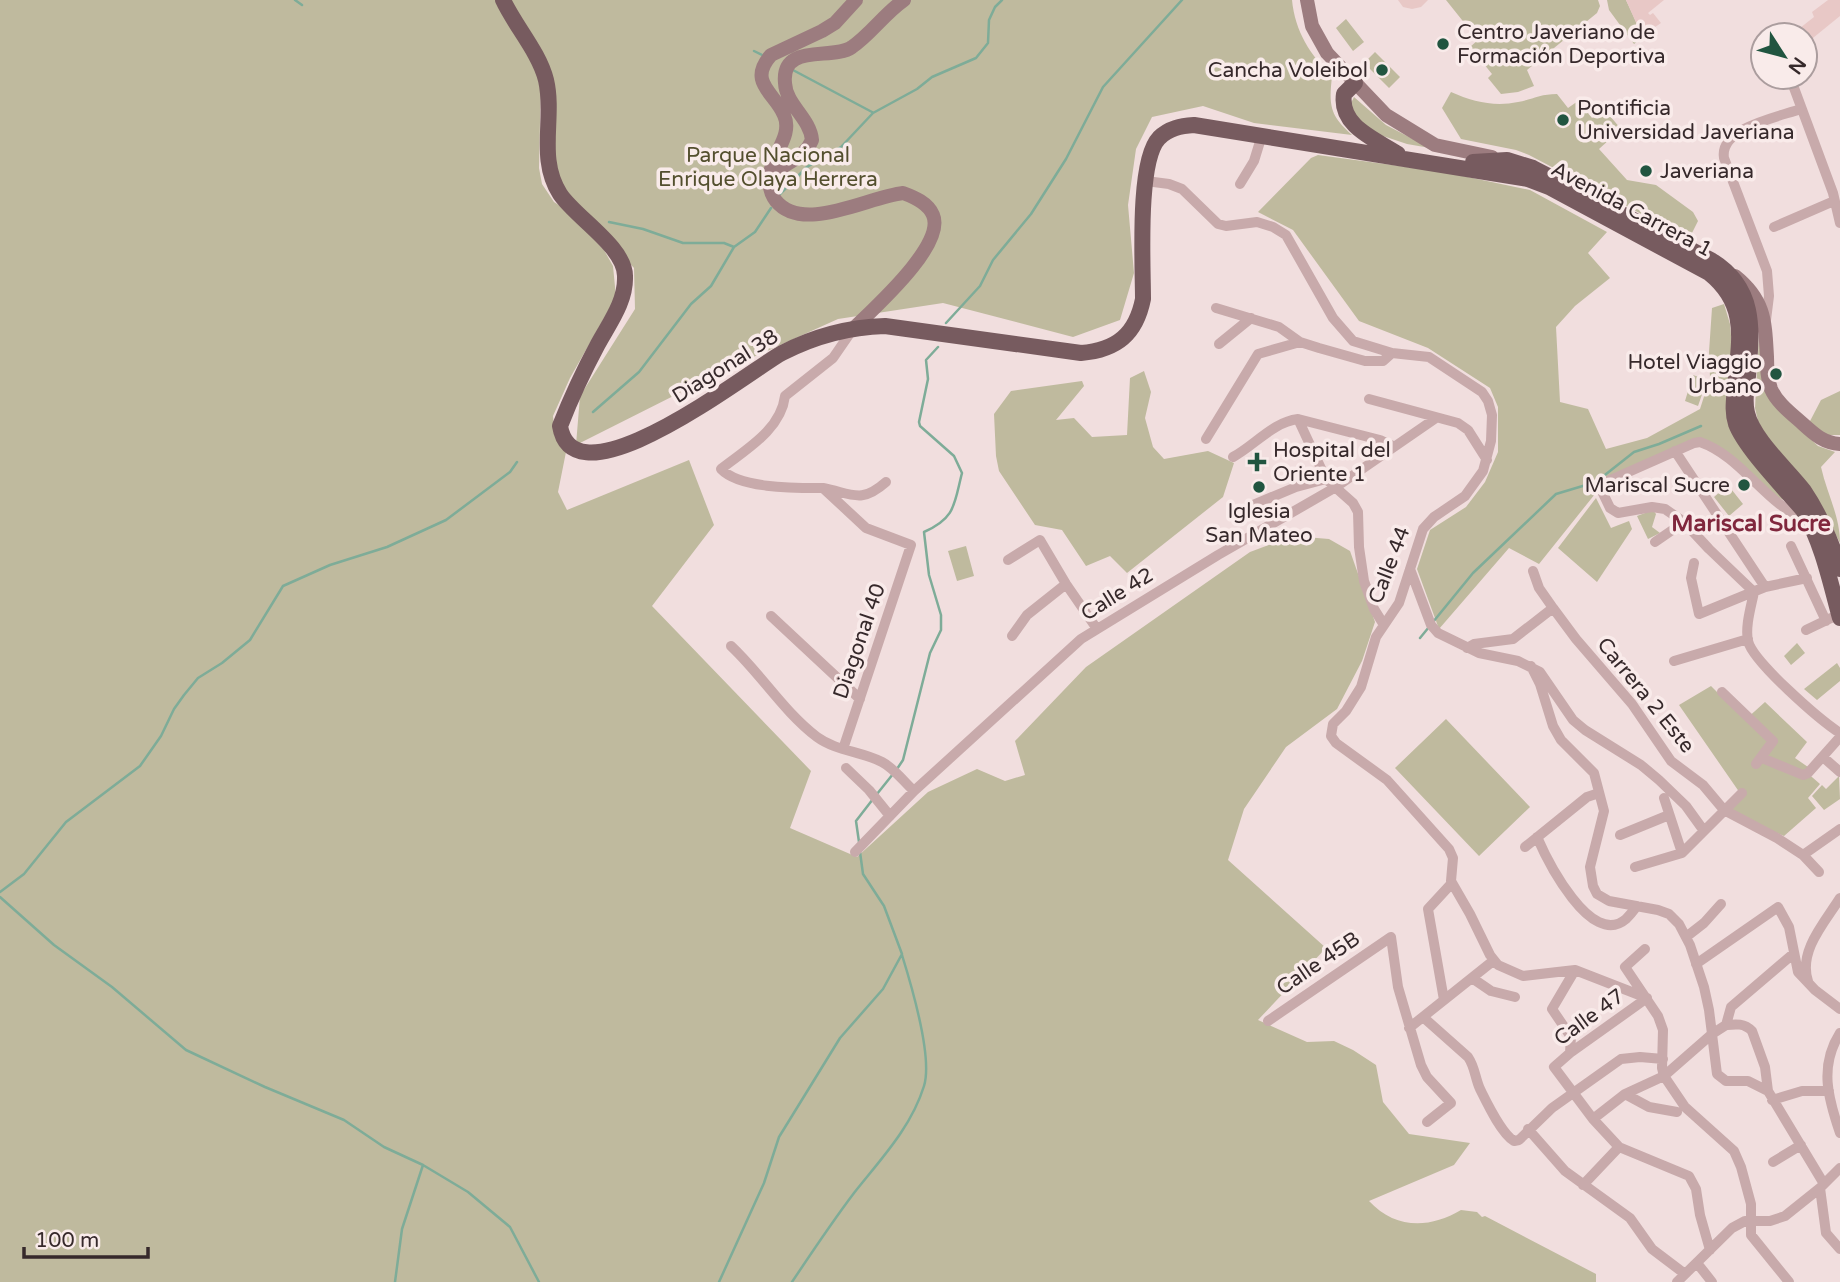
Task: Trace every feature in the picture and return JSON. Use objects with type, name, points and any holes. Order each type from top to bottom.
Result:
[{"type":"main road","name":"Diagonal 38","points":[[503,0],[545,78],[548,105],[547,162],[560,193],[617,253],[626,272],[624,291],[618,307],[559,426],[564,439],[586,452],[605,451],[649,436],[707,404],[781,353],[822,336],[853,329],[885,326],[1081,353],[1098,352],[1111,347],[1135,325],[1143,299],[1146,181]]},
{"type":"main road","points":[[1355,83],[1344,94],[1346,117],[1403,158]]},
{"type":"main road","name":"Avenida Carrera 1","points":[[1146,181],[1152,148],[1159,138],[1177,127],[1194,125],[1262,135],[1445,164],[1538,183],[1700,268],[1724,286],[1731,296],[1739,321],[1733,404],[1736,424],[1746,442],[1809,521],[1825,563],[1835,618]]},
{"type":"main road","name":"Avenida Carrera 1","points":[[1445,164],[1507,160],[1533,168],[1722,267],[1740,289],[1750,315],[1751,342],[1745,398],[1747,416],[1755,431],[1811,502],[1830,537],[1840,569]]},
{"type":"street","points":[[856,0],[835,23],[768,58],[762,70],[763,83],[784,113],[787,124],[786,135],[770,172],[771,190],[784,209],[798,214],[818,214],[902,193],[924,203],[933,214],[935,224],[932,237],[895,286],[853,329],[833,358],[785,396],[784,407],[766,432],[722,469],[724,473],[744,482],[823,488],[856,497],[874,492],[886,482]]},
{"type":"street","points":[[771,190],[780,169],[804,155],[812,140],[808,126],[787,93],[785,78],[788,68],[806,54],[837,53],[849,49],[882,16],[904,0]]},
{"type":"street","points":[[1307,0],[1309,15],[1318,39],[1327,53],[1386,115],[1426,140],[1447,149],[1507,160]]},
{"type":"street","points":[[1795,91],[1836,194],[1840,223]]},
{"type":"street","points":[[1801,109],[1739,131],[1723,149],[1724,159],[1767,271],[1768,375],[1773,393],[1784,407],[1817,436],[1827,442],[1840,444]]},
{"type":"street","points":[[1240,184],[1254,161],[1262,135]]},
{"type":"street","points":[[1146,181],[1182,189],[1218,224],[1226,226],[1257,222],[1278,229],[1286,235],[1333,318],[1347,335],[1363,345],[1392,353],[1429,357],[1482,392],[1492,415],[1487,460]]},
{"type":"street","points":[[1774,227],[1836,194]]},
{"type":"street","points":[[1722,267],[1751,291],[1761,307],[1766,323]]},
{"type":"street","points":[[1216,308],[1279,327],[1300,342],[1365,361],[1383,361],[1392,353]]},
{"type":"street","points":[[1219,344],[1251,318]]},
{"type":"street","points":[[1206,439],[1258,354],[1300,342]]},
{"type":"street","points":[[1369,400],[1464,426],[1487,460]]},
{"type":"street","name":"Calle 42","points":[[855,852],[914,792],[1071,648],[1097,629],[1336,487],[1436,418]]},
{"type":"street","points":[[1298,419],[1326,479],[1353,503],[1358,512],[1364,581],[1374,609],[1384,625]]},
{"type":"street","points":[[1233,457],[1286,421],[1298,419],[1380,440],[1393,446]]},
{"type":"street","points":[[1754,592],[1684,522],[1665,509],[1652,507],[1618,513],[1610,508],[1600,485],[1693,443],[1704,444],[1748,474],[1768,494],[1798,517],[1809,521]]},
{"type":"street","points":[[1675,451],[1765,587]]},
{"type":"street","name":"Calle 44","points":[[1452,883],[1452,858],[1449,849],[1387,780],[1336,743],[1331,736],[1333,724],[1346,711],[1361,687],[1371,648],[1396,609],[1420,534],[1428,521],[1465,496],[1476,483],[1487,460]]},
{"type":"street","points":[[1248,507],[1296,487],[1326,479]]},
{"type":"street","points":[[1296,487],[1298,508]]},
{"type":"street","name":"Diagonal 40","points":[[823,488],[866,528],[911,545],[843,750]]},
{"type":"street","points":[[1655,542],[1684,522]]},
{"type":"street","points":[[1008,561],[1040,540],[1097,629]]},
{"type":"street","points":[[1791,546],[1807,578],[1835,618],[1806,630]]},
{"type":"street","points":[[1694,563],[1691,578],[1699,614],[1765,587],[1807,578]]},
{"type":"street","points":[[1410,569],[1431,625],[1437,633],[1479,653],[1531,666],[1548,682],[1573,720],[1659,780],[1686,806],[1704,831]]},
{"type":"street","name":"Carrera 2 Este","points":[[1532,570],[1539,588],[1553,608],[1632,704],[1671,761],[1703,785],[1724,810],[1768,832],[1803,855],[1819,872]]},
{"type":"street","points":[[1012,636],[1027,615],[1066,584]]},
{"type":"street","points":[[1722,692],[1773,741],[1759,761],[1803,775],[1823,757],[1840,735],[1819,719],[1756,659],[1748,639],[1748,621],[1754,592]]},
{"type":"street","points":[[1467,648],[1474,644],[1513,639],[1553,608]]},
{"type":"street","points":[[771,616],[860,699]]},
{"type":"street","points":[[1674,661],[1748,639]]},
{"type":"street","points":[[731,646],[755,668],[797,719],[817,737],[843,750],[885,763],[914,792]]},
{"type":"street","points":[[1531,666],[1541,684],[1553,726],[1571,752],[1594,773],[1604,811],[1590,867],[1593,886],[1597,894],[1609,901],[1669,914],[1686,937],[1709,1010],[1715,1070],[1719,1077],[1726,1081],[1748,1081],[1770,1096],[1802,1091],[1829,1091]]},
{"type":"street","points":[[1823,757],[1840,772]]},
{"type":"street","points":[[846,768],[890,816]]},
{"type":"street","points":[[1525,847],[1587,797],[1599,793]]},
{"type":"street","points":[[1635,867],[1682,853],[1742,793]]},
{"type":"street","points":[[1664,798],[1682,853]]},
{"type":"street","points":[[1620,835],[1669,815]]},
{"type":"street","points":[[1803,855],[1840,829]]},
{"type":"street","points":[[1537,836],[1564,887],[1587,915],[1601,922],[1618,923],[1626,919],[1637,906]]},
{"type":"street","points":[[1444,1000],[1428,909],[1452,883],[1471,914],[1493,961],[1514,974],[1528,976],[1575,970],[1647,998]]},
{"type":"street","points":[[1810,985],[1806,970],[1810,946],[1840,899]]},
{"type":"street","points":[[1686,937],[1704,923],[1721,904]]},
{"type":"street","points":[[1696,964],[1778,907],[1789,927],[1798,972],[1839,1008]]},
{"type":"street","name":"Calle 45B","points":[[1268,1021],[1391,937],[1398,987],[1409,1028]]},
{"type":"street","points":[[1646,949],[1625,967],[1647,998],[1663,1030],[1664,1076],[1685,1107],[1734,1151],[1751,1203],[1750,1230],[1753,1239],[1789,1282]]},
{"type":"street","points":[[1726,1025],[1731,1007],[1793,954]]},
{"type":"street","points":[[1427,1122],[1451,1102],[1427,1077],[1409,1028],[1493,961]]},
{"type":"street","points":[[1570,1053],[1571,1037],[1552,1009],[1575,970]]},
{"type":"street","points":[[1472,978],[1491,991],[1515,997]]},
{"type":"street","name":"Calle 47","points":[[1574,1094],[1554,1068],[1570,1053],[1647,998]]},
{"type":"street","points":[[1423,1017],[1474,1065],[1479,1087],[1509,1138],[1514,1141],[1519,1140],[1552,1108],[1621,1059],[1663,1059]]},
{"type":"street","points":[[1593,1119],[1625,1094],[1664,1076],[1726,1025],[1747,1026],[1752,1031],[1765,1067],[1770,1096],[1801,1145],[1822,1186],[1826,1233],[1840,1249]]},
{"type":"street","points":[[1840,1033],[1827,1060],[1829,1091],[1840,1133]]},
{"type":"street","points":[[1574,1094],[1619,1147],[1689,1176],[1696,1189],[1710,1250]]},
{"type":"street","points":[[1625,1094],[1649,1107],[1677,1112]]},
{"type":"street","points":[[1528,1129],[1565,1171],[1630,1218],[1652,1249],[1681,1278],[1732,1228],[1740,1223],[1779,1219],[1822,1186],[1840,1168]]},
{"type":"street","points":[[1773,1162],[1801,1145]]},
{"type":"street","points":[[1583,1185],[1619,1147]]},
{"type":"street","points":[[1697,1264],[1712,1282]]},
{"type":"green space","points":[[0,0],[496,0],[541,76],[539,168],[542,184],[554,202],[565,209],[604,250],[613,266],[616,297],[570,378],[553,416],[555,437],[566,452],[558,492],[567,510],[689,460],[714,525],[652,606],[811,771],[790,828],[857,857],[928,792],[977,769],[1005,781],[1025,775],[1015,741],[1086,667],[1250,552],[1293,536],[1329,539],[1350,551],[1375,622],[1362,661],[1337,709],[1286,747],[1244,809],[1228,860],[1326,948],[1258,1020],[1307,1042],[1334,1041],[1376,1065],[1383,1102],[1409,1134],[1470,1143],[1454,1165],[1369,1201],[1379,1210],[1390,1217],[1413,1223],[1437,1221],[1461,1210],[1477,1212],[1482,1217],[1485,1216],[1596,1274],[1596,1282],[0,1282]]},
{"type":"green space","name":"Parque Nacional Enrique Olaya Herrera","points":[[506,0],[1292,0],[1296,22],[1305,42],[1332,76],[1332,109],[1352,135],[1254,123],[1203,106],[1152,117],[1136,149],[1128,205],[1134,273],[1120,320],[1073,337],[943,303],[838,319],[729,368],[576,445],[580,396],[635,309],[634,268],[558,181],[551,156],[552,105]]},
{"type":"green space","points":[[1446,0],[1598,0],[1600,6],[1597,13],[1527,70],[1534,86],[1501,94],[1488,78],[1492,74],[1470,47],[1478,40]]},
{"type":"green space","points":[[1607,0],[1626,0],[1643,37],[1634,44],[1609,10]]},
{"type":"green space","points":[[1346,19],[1364,42],[1353,51],[1336,28]]},
{"type":"green space","name":"Cancha Voleibol","points":[[1375,52],[1400,77],[1389,88],[1364,63]]},
{"type":"green space","points":[[1451,92],[1492,104],[1557,94],[1568,108],[1578,101],[1592,118],[1604,109],[1621,129],[1599,149],[1627,180],[1656,185],[1693,212],[1698,221],[1689,239],[1529,155],[1461,139],[1442,108]]},
{"type":"green space","points":[[1354,97],[1386,125],[1430,148],[1380,135],[1358,123],[1349,107]]},
{"type":"green space","points":[[1318,155],[1444,172],[1530,190],[1607,232],[1588,253],[1610,278],[1575,306],[1556,327],[1560,402],[1588,409],[1606,449],[1647,438],[1700,409],[1710,378],[1712,308],[1724,304],[1730,324],[1732,347],[1726,402],[1788,502],[1775,496],[1701,440],[1595,494],[1539,564],[1509,548],[1439,629],[1417,569],[1430,530],[1466,507],[1485,482],[1498,452],[1498,407],[1490,388],[1428,348],[1359,321],[1293,230],[1258,212],[1311,158]]},
{"type":"green space","points":[[1759,336],[1775,406],[1818,446],[1835,452],[1821,467],[1836,514],[1840,543],[1819,501],[1764,434],[1758,421],[1755,408]]},
{"type":"green space","points":[[1144,371],[1151,392],[1145,418],[1153,447],[1164,459],[1208,451],[1234,463],[1223,497],[1127,573],[1110,556],[1086,566],[1062,530],[1035,525],[999,471],[994,414],[1011,391],[1082,381],[1084,386],[1056,420],[1074,418],[1092,437],[1127,435],[1130,378]]},
{"type":"green space","points":[[1693,375],[1707,380],[1698,406],[1685,401]]},
{"type":"green space","points":[[1840,391],[1840,435],[1823,435],[1809,423],[1821,400]]},
{"type":"green space","points":[[1728,485],[1743,504],[1729,516],[1714,497]]},
{"type":"green space","points":[[1596,498],[1611,528],[1629,521],[1632,529],[1597,582],[1558,548]]},
{"type":"green space","points":[[1653,510],[1656,514],[1652,527],[1660,533],[1648,539],[1637,516]]},
{"type":"green space","points":[[966,546],[974,576],[957,581],[948,551]]},
{"type":"green space","points":[[1797,643],[1805,653],[1791,665],[1784,656]]},
{"type":"green space","points":[[1837,663],[1840,668],[1840,681],[1817,700],[1804,689]]},
{"type":"green space","points":[[1711,686],[1745,720],[1765,702],[1807,742],[1795,758],[1808,767],[1805,771],[1820,784],[1808,798],[1816,808],[1784,836],[1726,812],[1742,796],[1679,705]]},
{"type":"green space","points":[[1446,719],[1530,807],[1479,856],[1395,768]]},
{"type":"green space","points":[[1839,776],[1840,799],[1824,810],[1812,796],[1822,785],[1826,789]]},
{"type":"shaded area","points":[[1398,0],[1428,0],[1421,7],[1412,9],[1403,7]]},
{"type":"shaded area","points":[[1626,0],[1664,0],[1648,13],[1653,13],[1661,23],[1642,36]]},
{"type":"shaded area","points":[[1828,0],[1840,0],[1840,16],[1819,33],[1819,21],[1809,21],[1814,17],[1812,12]]},
{"type":"waterway","points":[[295,0],[302,5]]},
{"type":"waterway","points":[[780,194],[807,167],[841,147],[873,113],[917,89],[932,77],[976,58],[988,43],[989,20],[1002,0]]},
{"type":"waterway","points":[[946,323],[980,286],[993,260],[1031,214],[1066,159],[1103,87],[1182,0]]},
{"type":"waterway","points":[[754,51],[764,56]]},
{"type":"waterway","points":[[791,69],[872,112]]},
{"type":"waterway","points":[[593,412],[639,372],[691,304],[711,286],[734,247],[755,232],[771,208]]},
{"type":"waterway","points":[[609,222],[643,229],[683,243],[724,243],[734,247]]},
{"type":"waterway","points":[[897,769],[903,760],[930,653],[941,630],[941,615],[929,575],[924,532],[942,521],[952,509],[962,473],[954,456],[920,426],[919,422],[928,379],[926,360],[938,347]]},
{"type":"waterway","points":[[1433,622],[1473,573],[1556,494],[1596,482],[1634,452],[1701,426]]},
{"type":"waterway","points":[[0,892],[24,874],[66,822],[140,766],[184,695],[198,678],[250,640],[283,586],[330,565],[387,547],[446,520],[510,472],[517,462]]},
{"type":"waterway","points":[[1420,638],[1429,627]]},
{"type":"waterway","points":[[877,794],[893,774]]},
{"type":"waterway","points":[[859,842],[856,821],[873,799]]},
{"type":"waterway","points":[[719,1282],[764,1183],[779,1137],[840,1038],[883,989],[902,954],[884,906],[863,874],[860,852]]},
{"type":"waterway","points":[[0,897],[54,945],[112,987],[186,1050],[344,1120],[384,1147],[423,1165],[468,1192],[510,1227],[539,1282]]},
{"type":"waterway","points":[[792,1282],[846,1204],[903,1130],[924,1086],[926,1057],[923,1039],[902,955]]},
{"type":"waterway","points":[[395,1282],[402,1229],[423,1165]]},
{"type":"place","name":"Centro Javeriano de Formación Deportiva","points":[[1443,44]]},
{"type":"place","name":"Cancha Voleibol","points":[[1382,70]]},
{"type":"place","name":"Pontificia Universidad Javeriana","points":[[1563,120]]},
{"type":"place","name":"Javeriana","points":[[1646,171]]},
{"type":"place","name":"Hotel Viaggio Urbano","points":[[1776,374]]},
{"type":"place","name":"Hospital del Oriente 1","points":[[1257,462]]},
{"type":"place","name":"Mariscal Sucre","points":[[1744,485]]},
{"type":"place","name":"Iglesia San Mateo","points":[[1259,487]]},
{"type":"district","name":"Mariscal Sucre","points":[[1751,523]]}]
